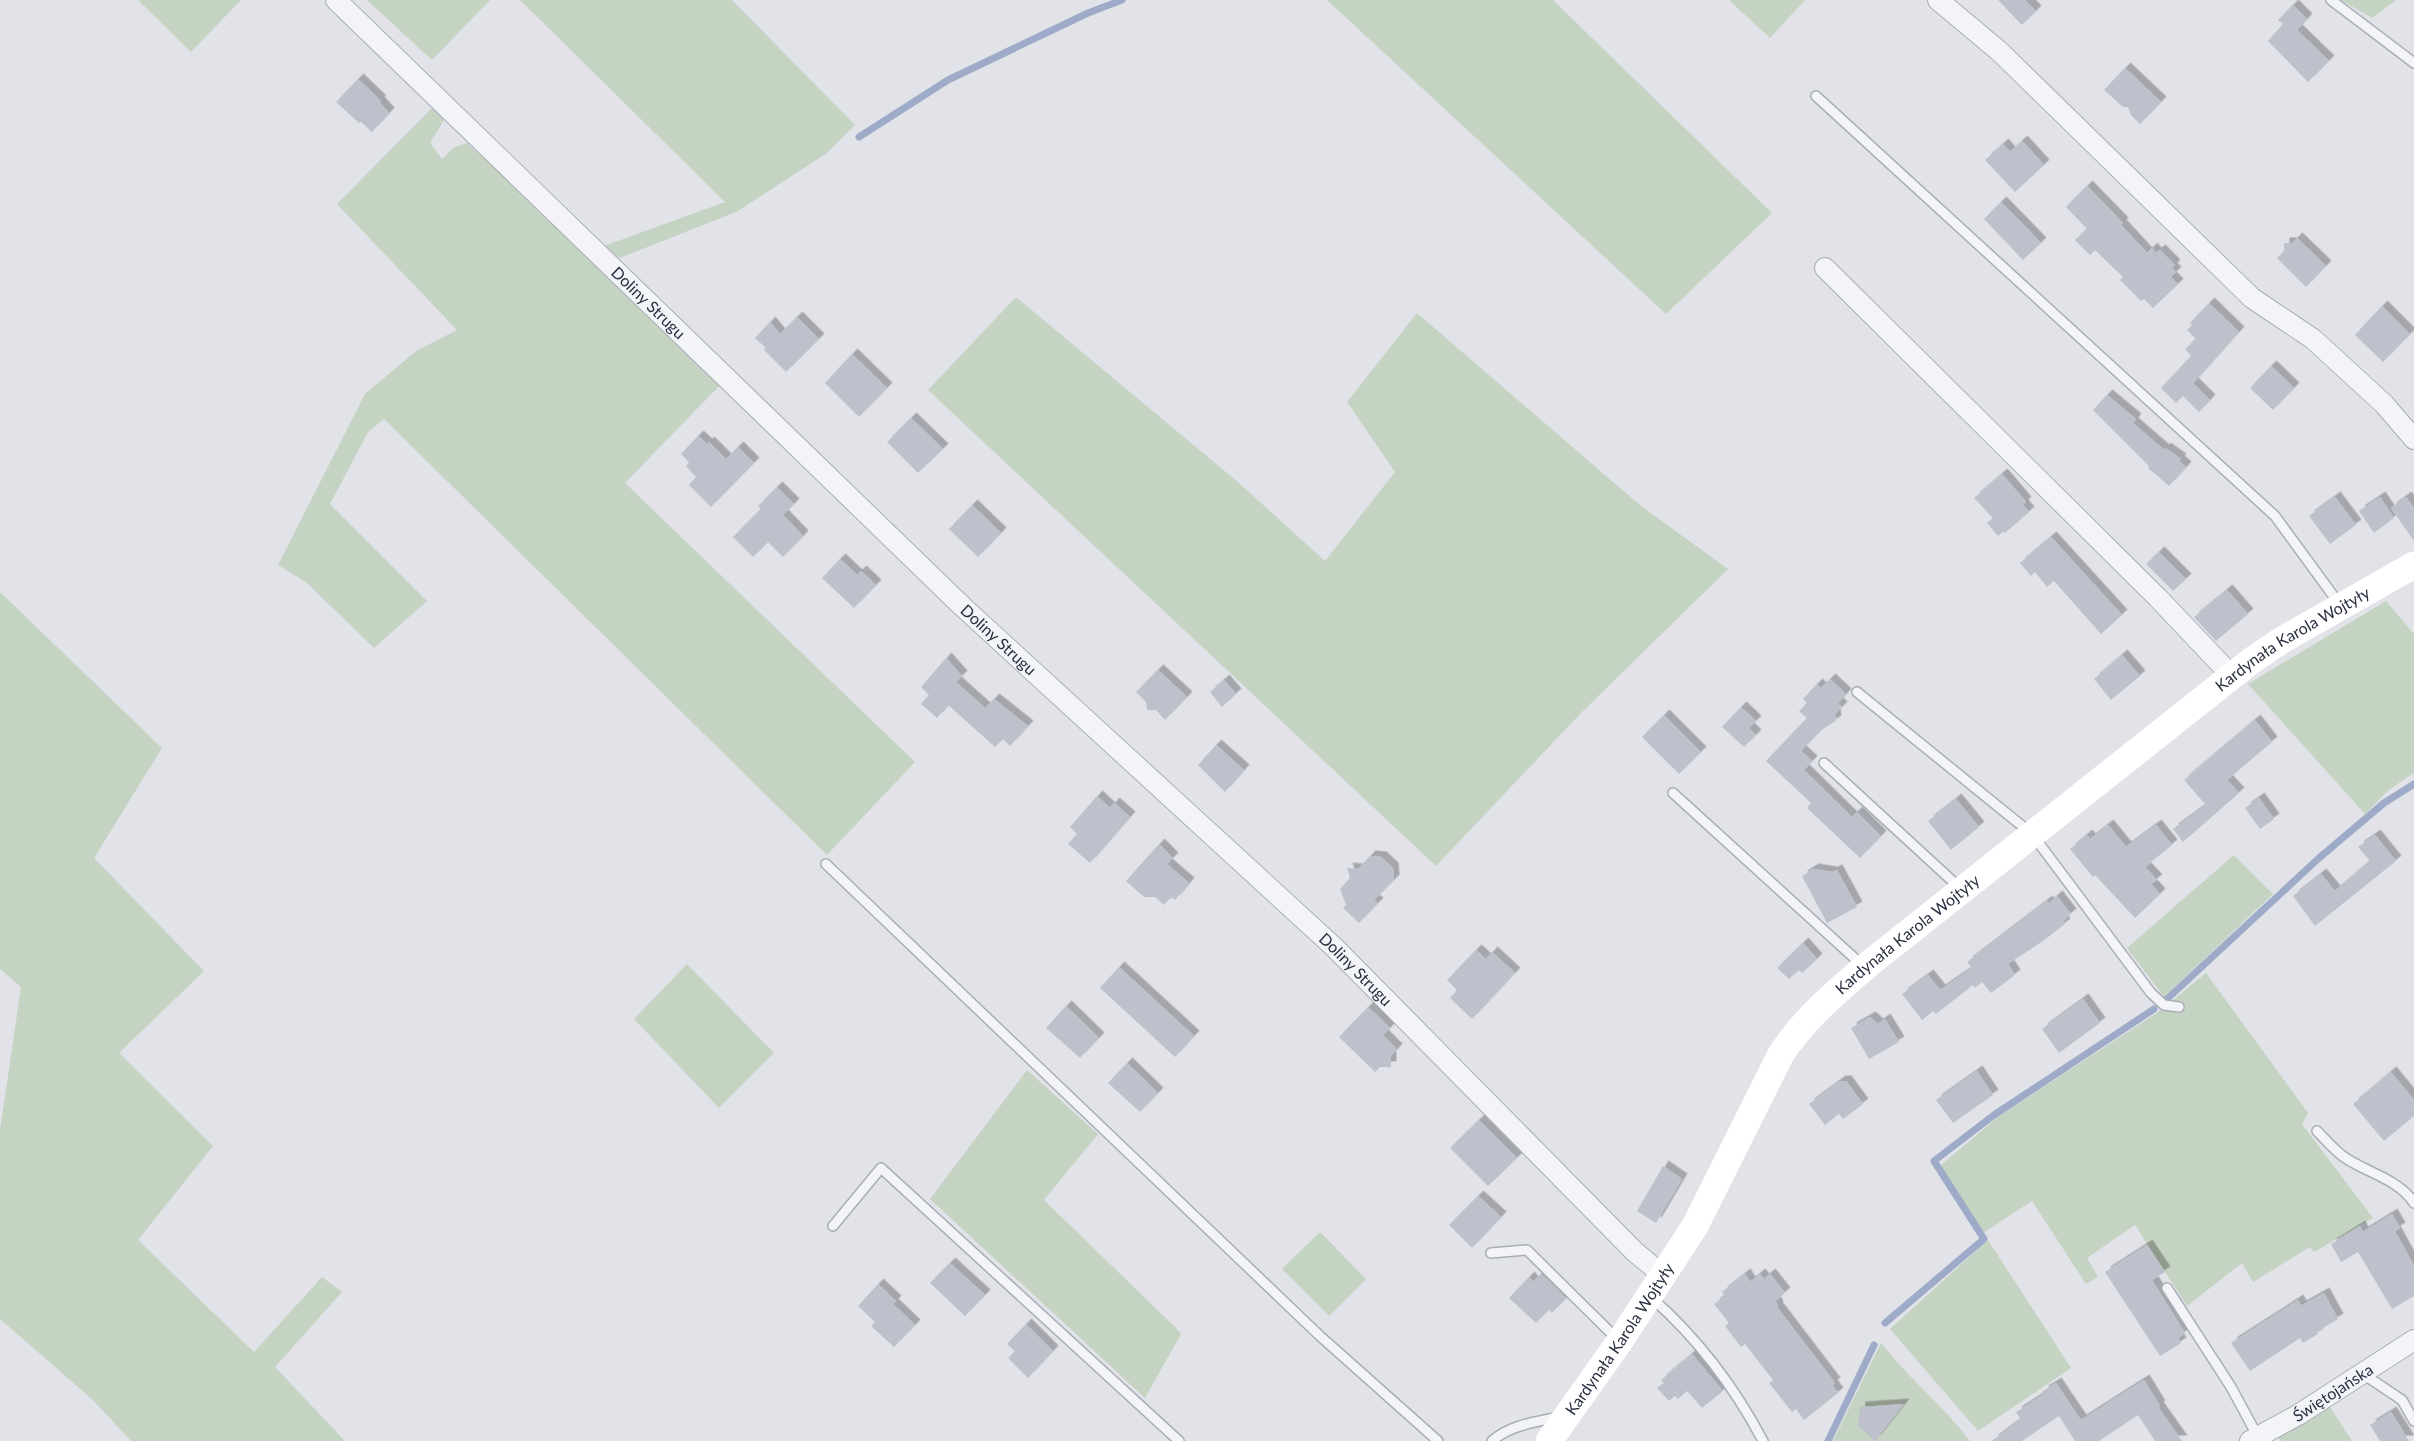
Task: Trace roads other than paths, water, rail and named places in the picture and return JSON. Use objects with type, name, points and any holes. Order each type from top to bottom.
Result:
[{"type":"street","name":"Doliny Strugu","points":[[336,0],[954,599],[1334,947],[1635,1252],[1657,1286]]},
{"type":"street","points":[[1938,0],[1999,51],[2252,298],[2313,339],[2384,404],[2414,439]]},
{"type":"street","points":[[1825,268],[2158,598],[2232,676]]},
{"type":"street","name":"Kardynała Karola Wojtyły","points":[[1550,1441],[1657,1286],[1710,1199],[1781,1054],[1798,1029],[1815,1011],[1865,967],[2232,676],[2283,640],[2414,565]]},
{"type":"street","name":"Świętojańska","points":[[2263,1437],[2414,1340]]},
{"type":"lane","points":[[2331,0],[2414,63]]},
{"type":"lane","points":[[1815,96],[2275,516],[2341,607]]},
{"type":"lane","points":[[1857,692],[2032,834],[2151,993],[2164,1005],[2179,1007]]},
{"type":"lane","points":[[1824,763],[1962,890]]},
{"type":"lane","points":[[1673,793],[1865,967]]},
{"type":"lane","points":[[826,864],[1320,1336],[1438,1441]]},
{"type":"lane","points":[[2317,1131],[2343,1157],[2385,1179],[2410,1197],[2414,1203]]},
{"type":"lane","points":[[833,1226],[881,1168],[1179,1441]]},
{"type":"lane","points":[[1491,1253],[1527,1250],[1620,1341]]},
{"type":"lane","points":[[1657,1286],[1679,1322],[1736,1395],[1763,1441]]},
{"type":"lane","points":[[2167,1288],[2263,1437]]},
{"type":"lane","points":[[2363,1374],[2402,1400],[2414,1421]]},
{"type":"lane","points":[[1492,1441],[1500,1434],[1524,1424],[1567,1415]]},
{"type":"waterway","points":[[859,137],[948,80],[1088,13],[1122,0]]},
{"type":"waterway","points":[[2166,1000],[2319,858],[2384,803],[2414,784]]},
{"type":"waterway","points":[[1885,1323],[1984,1239],[1934,1161],[1994,1115],[2154,1009]]},
{"type":"waterway","points":[[1828,1441],[1874,1345]]}]
